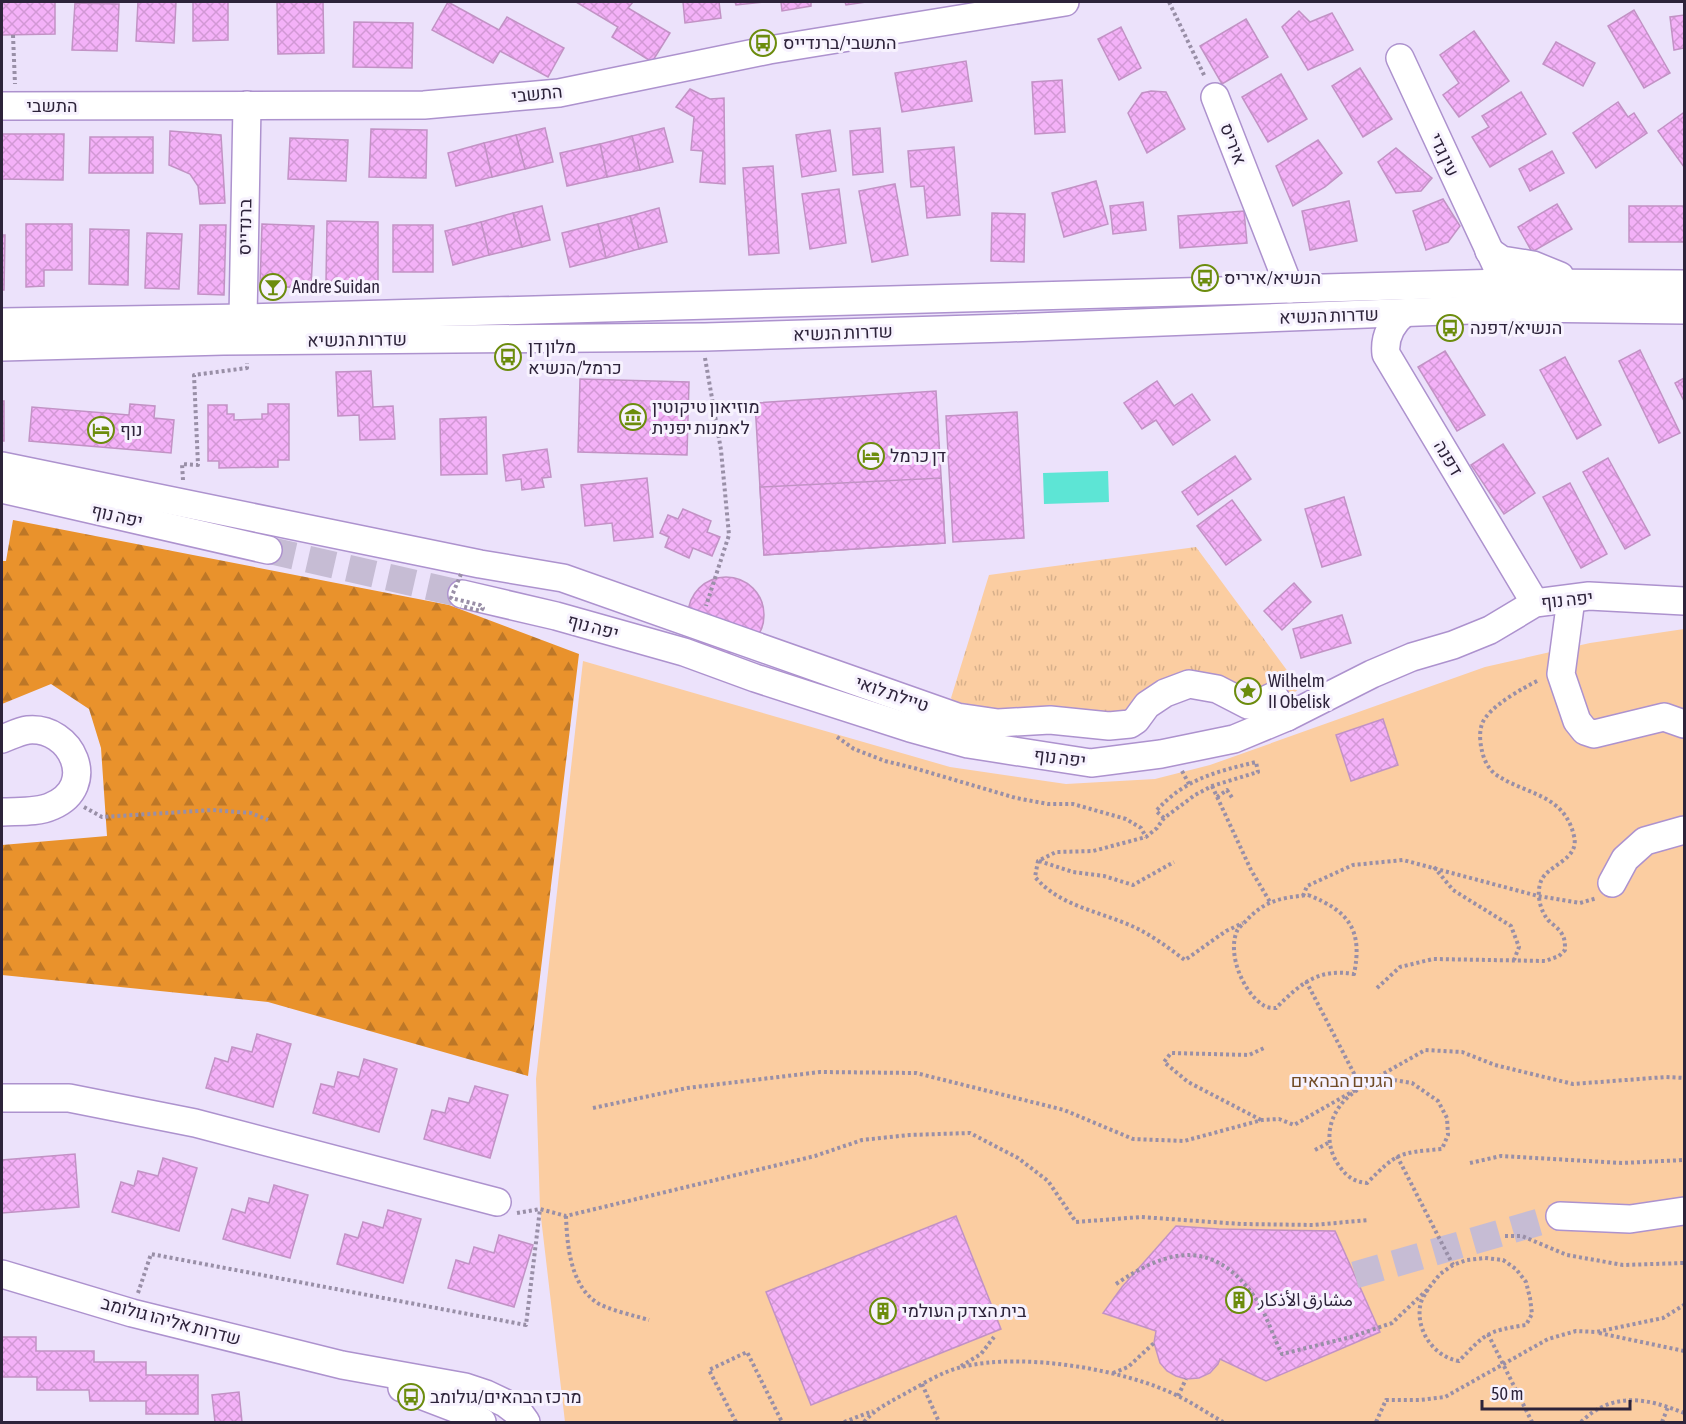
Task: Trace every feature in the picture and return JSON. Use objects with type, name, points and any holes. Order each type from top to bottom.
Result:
[{"type":"street","name":"התשבי","points":[[9,106],[424,105],[559,93],[769,50],[1065,2]]},
{"type":"street","name":"עין גדי","points":[[1400,58],[1503,283],[1512,299],[1523,308]]},
{"type":"street","name":"איריס","points":[[1215,97],[1290,289]]},
{"type":"street","name":"ברנדייס","points":[[238,333],[247,105]]},
{"type":"street","points":[[1488,251],[1502,260],[1533,266],[1572,283]]},
{"type":"street","name":"שדרות הנשיא","points":[[2,347],[238,333],[1290,289],[1503,283],[1684,284]]},
{"type":"street","name":"שדרות הנשיא","points":[[2,322],[238,333],[705,337],[1523,308],[1684,310]]},
{"type":"street","name":"דפנה","points":[[1404,313],[1387,334],[1386,354],[1535,603]]},
{"type":"street","points":[[2,466],[466,584]]},
{"type":"street","name":"יפה נוף","points":[[2,489],[268,550]]},
{"type":"street","name":"טיילת לואי","points":[[466,584],[563,578],[957,717],[998,723],[1050,720],[1109,726],[1130,724],[1136,720],[1147,705],[1165,693],[1189,684],[1217,689],[1248,705],[1255,705],[1274,696],[1287,717]]},
{"type":"street","name":"יפה נוף","points":[[466,584],[556,616],[684,651],[755,678],[910,728],[968,744],[1091,764],[1161,754],[1234,739],[1287,717],[1372,674],[1412,657],[1453,645],[1490,630],[1535,603],[1589,596],[1684,601]]},
{"type":"street","points":[[1571,599],[1561,674],[1576,721],[1585,731],[1594,734],[1664,717],[1684,724]]},
{"type":"street","points":[[2,739],[29,730],[47,733],[63,742],[76,759],[72,789],[53,806],[37,811],[2,812]]},
{"type":"street","points":[[1612,883],[1625,859],[1645,841],[1684,830]]},
{"type":"street","points":[[2,1098],[69,1098],[195,1123],[497,1202]]},
{"type":"street","points":[[1560,1216],[1630,1219],[1684,1210]]},
{"type":"street","name":"שדרות אליהו גולומב","points":[[2,1274],[132,1313],[342,1365],[476,1390],[506,1403],[526,1422]]},
{"type":"street","name":"שדרות אליהו גולומב","points":[[342,1365],[465,1412],[482,1422]]},
{"type":"path","points":[[1169,2],[1215,97]]},
{"type":"path","points":[[9,106],[13,35]]},
{"type":"path","points":[[183,482],[182,464],[198,465],[194,375],[248,368],[238,333]]},
{"type":"path","points":[[699,626],[729,535],[721,450],[706,363]]},
{"type":"path","points":[[466,584],[451,598],[482,605],[481,611],[466,584]]},
{"type":"path","points":[[1377,988],[1400,967],[1433,959],[1545,961],[1559,956],[1565,950],[1564,938],[1542,910],[1538,896],[1546,873],[1569,856],[1575,838],[1558,806],[1546,797],[1495,773],[1484,761],[1479,743],[1482,723],[1496,707],[1517,691],[1545,677],[1562,665]]},
{"type":"path","points":[[837,737],[854,749],[885,761],[1016,798],[1048,804],[1073,804],[1126,819],[1136,824],[1146,837]]},
{"type":"path","points":[[1038,861],[1056,852],[1093,850],[1146,837],[1164,818],[1186,801],[1212,786],[1258,772],[1256,762],[1217,772],[1174,792],[1156,811],[1164,818]]},
{"type":"path","points":[[1185,776],[1189,784]]},
{"type":"path","points":[[1212,786],[1251,870],[1270,902]]},
{"type":"path","points":[[72,789],[102,817],[213,810],[251,813],[268,820]]},
{"type":"path","points":[[1217,797],[1227,790],[1233,800]]},
{"type":"path","points":[[1303,896],[1307,886],[1353,865],[1403,860],[1433,866],[1538,896],[1580,903],[1595,899],[1612,883]]},
{"type":"path","points":[[1038,861],[1073,872],[1104,876],[1133,885],[1174,862]]},
{"type":"path","points":[[1038,861],[1035,877],[1044,888],[1073,905],[1141,930],[1185,960],[1226,931],[1243,923]]},
{"type":"path","points":[[1433,866],[1453,890],[1511,926],[1519,947],[1514,960]]},
{"type":"path","points":[[1308,895],[1324,901],[1340,911],[1352,925],[1357,945],[1354,974],[1343,972],[1315,977],[1306,981],[1276,1008],[1265,1006],[1243,983],[1233,947],[1237,930],[1270,902],[1285,897],[1303,896],[1308,895]]},
{"type":"path","points":[[1306,981],[1361,1087]]},
{"type":"path","points":[[1262,1120],[1188,1082],[1164,1062],[1171,1053],[1249,1055],[1264,1048]]},
{"type":"path","points":[[593,1108],[687,1088],[820,1072],[916,1073],[1064,1110],[1132,1138],[1184,1141],[1262,1120],[1279,1119],[1294,1125],[1425,1050],[1462,1052],[1495,1065],[1572,1084],[1666,1077],[1684,1078]]},
{"type":"path","points":[[1394,1080],[1412,1083],[1438,1101],[1447,1118],[1448,1136],[1442,1149],[1406,1152],[1389,1161],[1367,1184],[1355,1182],[1334,1159],[1328,1143],[1330,1125],[1336,1111],[1361,1087],[1394,1080]]},
{"type":"path","points":[[132,1313],[151,1254],[526,1325],[540,1209],[566,1216],[815,1156],[862,1140],[909,1135],[970,1133],[1018,1158],[1048,1181],[1076,1222],[1141,1217],[1314,1226],[1368,1220]]},
{"type":"path","points":[[1315,1150],[1328,1143]]},
{"type":"path","points":[[1397,1156],[1453,1265]]},
{"type":"path","points":[[1470,1163],[1501,1156],[1622,1163],[1684,1160]]},
{"type":"path","points":[[566,1216],[567,1242],[578,1281],[596,1302],[649,1320]]},
{"type":"path","points":[[1505,1236],[1522,1236],[1567,1255],[1623,1265],[1684,1263]]},
{"type":"path","points":[[1116,1284],[1141,1267],[1163,1259],[1184,1255],[1209,1257],[1232,1270],[1256,1298],[1282,1354],[1351,1337],[1392,1323],[1428,1289],[1440,1274],[1453,1265],[1467,1260],[1485,1258],[1503,1260],[1516,1269],[1526,1282],[1532,1314],[1526,1325],[1497,1329],[1480,1338],[1459,1361],[1447,1359],[1425,1336],[1420,1320],[1421,1302],[1428,1289]]},
{"type":"path","points":[[1596,1332],[1663,1318],[1684,1305]]},
{"type":"path","points":[[1376,1422],[1386,1400],[1445,1397],[1548,1339],[1576,1330],[1596,1332],[1684,1351]]},
{"type":"path","points":[[1488,1334],[1532,1422]]},
{"type":"path","points":[[844,1422],[874,1411],[922,1384],[961,1367],[981,1354],[994,1337]]},
{"type":"path","points":[[1112,1373],[1128,1367],[1154,1343]]},
{"type":"path","points":[[736,1422],[709,1370],[747,1352],[782,1422]]},
{"type":"path","points":[[961,1367],[1002,1362],[1053,1363],[1112,1373],[1178,1396],[1223,1422]]},
{"type":"path","points":[[1178,1396],[1186,1379]]},
{"type":"path","points":[[922,1384],[939,1422]]},
{"type":"path","points":[[1581,1422],[1610,1404],[1630,1399],[1684,1413]]},
{"type":"path","points":[[1662,1422],[1668,1407]]},
{"type":"path","points":[[864,1422],[874,1411]]},
{"type":"green space","points":[[13,520],[449,605],[579,654],[528,1076],[268,1002],[2,975],[2,845],[107,836],[101,748],[89,709],[51,684],[2,704],[2,561],[6,561]]},
{"type":"green space","points":[[1196,547],[1300,688],[1291,695],[1272,702],[1216,679],[1124,716],[959,708],[951,698],[989,575]]},
{"type":"green space","name":"הגנים הבהאים","points":[[1684,629],[1684,1422],[565,1422],[540,1209],[536,1079],[583,661],[950,767],[1066,784],[1155,779],[1210,765],[1485,667],[1590,643]]},
{"type":"shaded area","points":[[1108,471],[1109,502],[1044,504],[1043,473]]},
{"type":"building","points":[[2,2],[55,2],[55,34],[2,35]]},
{"type":"building","points":[[138,2],[176,2],[174,43],[136,41]]},
{"type":"building","points":[[193,2],[228,2],[228,40],[193,41]]},
{"type":"building","points":[[277,2],[323,2],[324,53],[278,54]]},
{"type":"building","points":[[448,2],[499,30],[507,17],[564,48],[548,77],[500,51],[493,63],[432,30]]},
{"type":"building","points":[[576,2],[633,2],[628,8],[670,33],[652,62],[612,37],[618,27]]},
{"type":"building","points":[[683,2],[719,2],[721,18],[685,23]]},
{"type":"building","points":[[735,2],[765,2],[736,5]]},
{"type":"building","points":[[781,2],[811,2],[811,6],[782,11]]},
{"type":"building","points":[[845,2],[866,2],[846,5]]},
{"type":"building","points":[[75,3],[119,4],[117,51],[72,50]]},
{"type":"building","points":[[1634,10],[1670,73],[1644,88],[1608,26]]},
{"type":"building","points":[[1299,11],[1310,22],[1332,13],[1353,50],[1308,70],[1282,27]]},
{"type":"building","points":[[1684,15],[1684,48],[1674,50],[1670,17]]},
{"type":"building","points":[[1246,19],[1268,57],[1222,84],[1200,46]]},
{"type":"building","points":[[354,22],[413,23],[412,68],[353,67]]},
{"type":"building","points":[[1121,27],[1141,68],[1119,80],[1098,39]]},
{"type":"building","points":[[1474,31],[1509,81],[1459,117],[1443,95],[1459,83],[1440,55]]},
{"type":"building","points":[[1556,42],[1595,63],[1583,86],[1543,64]]},
{"type":"building","points":[[966,61],[972,101],[902,112],[895,73]]},
{"type":"building","points":[[1360,68],[1392,119],[1363,137],[1332,86]]},
{"type":"building","points":[[1281,74],[1307,119],[1268,142],[1242,97]]},
{"type":"building","points":[[1062,80],[1065,132],[1035,134],[1032,82]]},
{"type":"building","points":[[690,89],[710,99],[724,98],[725,184],[700,182],[703,151],[691,150],[694,117],[676,107]]},
{"type":"building","points":[[1166,92],[1185,129],[1147,153],[1128,113],[1142,93]]},
{"type":"building","points":[[1521,92],[1546,134],[1490,167],[1472,137],[1489,127],[1482,116]]},
{"type":"building","points":[[1618,102],[1628,117],[1634,113],[1647,133],[1596,168],[1573,133]]},
{"type":"building","points":[[1683,113],[1684,115],[1684,167],[1658,131]]},
{"type":"building","points":[[545,128],[553,162],[525,169],[516,135]]},
{"type":"building","points":[[664,128],[673,162],[640,170],[632,136]]},
{"type":"building","points":[[880,128],[883,172],[853,175],[850,131]]},
{"type":"building","points":[[371,129],[427,130],[426,178],[369,177]]},
{"type":"building","points":[[830,130],[836,171],[802,177],[796,135]]},
{"type":"building","points":[[170,131],[221,135],[225,203],[200,204],[198,186],[190,174],[169,165]]},
{"type":"building","points":[[2,134],[64,134],[63,180],[2,179]]},
{"type":"building","points":[[516,135],[525,169],[492,177],[484,143]]},
{"type":"building","points":[[632,136],[640,170],[607,177],[600,144]]},
{"type":"building","points":[[90,137],[153,137],[153,173],[89,173]]},
{"type":"building","points":[[290,138],[348,140],[346,181],[288,179]]},
{"type":"building","points":[[1318,140],[1342,173],[1325,187],[1293,206],[1276,166]]},
{"type":"building","points":[[484,143],[492,177],[456,186],[448,153]]},
{"type":"building","points":[[600,144],[607,177],[567,186],[560,153]]},
{"type":"building","points":[[954,147],[960,215],[927,218],[924,186],[911,187],[908,151]]},
{"type":"building","points":[[1396,148],[1432,178],[1421,191],[1396,193],[1378,162]]},
{"type":"building","points":[[1552,151],[1564,173],[1530,191],[1519,169]]},
{"type":"building","points":[[773,166],[779,253],[749,255],[743,168]]},
{"type":"building","points":[[1096,181],[1108,224],[1064,237],[1052,193]]},
{"type":"building","points":[[895,184],[908,255],[872,262],[859,191]]},
{"type":"building","points":[[839,189],[846,243],[810,249],[802,194]]},
{"type":"building","points":[[1443,199],[1460,226],[1448,242],[1426,250],[1413,211]]},
{"type":"building","points":[[1349,201],[1357,241],[1310,250],[1302,211]]},
{"type":"building","points":[[1143,202],[1146,230],[1113,234],[1110,206]]},
{"type":"building","points":[[1557,204],[1572,229],[1532,252],[1518,227]]},
{"type":"building","points":[[542,206],[550,240],[522,247],[513,213]]},
{"type":"building","points":[[1629,206],[1684,206],[1684,242],[1629,242]]},
{"type":"building","points":[[659,208],[667,242],[639,249],[630,216]]},
{"type":"building","points":[[1244,211],[1247,243],[1180,248],[1178,216]]},
{"type":"building","points":[[513,213],[522,247],[489,255],[481,222]]},
{"type":"building","points":[[992,213],[1025,214],[1024,262],[991,261]]},
{"type":"building","points":[[630,216],[639,249],[606,258],[598,224]]},
{"type":"building","points":[[327,221],[378,222],[378,282],[326,282]]},
{"type":"building","points":[[481,222],[489,255],[453,265],[445,231]]},
{"type":"building","points":[[26,224],[72,224],[72,270],[44,270],[44,286],[26,287]]},
{"type":"building","points":[[262,224],[314,226],[311,288],[260,286]]},
{"type":"building","points":[[598,224],[606,258],[570,267],[562,233]]},
{"type":"building","points":[[200,225],[226,225],[224,295],[198,294]]},
{"type":"building","points":[[393,225],[433,225],[433,272],[393,272]]},
{"type":"building","points":[[90,229],[129,230],[128,285],[89,284]]},
{"type":"building","points":[[147,233],[182,234],[179,289],[145,288]]},
{"type":"building","points":[[2,235],[5,235],[4,290],[2,290]]},
{"type":"building","points":[[1640,350],[1680,433],[1659,443],[1619,361]]},
{"type":"building","points":[[1445,351],[1485,415],[1457,431],[1418,367]]},
{"type":"building","points":[[1565,357],[1601,425],[1577,439],[1540,370]]},
{"type":"building","points":[[371,371],[373,407],[393,406],[395,439],[360,440],[359,415],[338,416],[336,372]]},
{"type":"building","points":[[1684,378],[1684,401],[1675,383]]},
{"type":"building","name":"מוזיאון טיקוטין לאמנות יפנית","points":[[580,379],[689,382],[687,455],[578,452]]},
{"type":"building","points":[[1157,381],[1174,406],[1192,394],[1210,420],[1173,445],[1156,420],[1142,429],[1124,403]]},
{"type":"building","points":[[936,391],[945,543],[764,555],[755,403]]},
{"type":"building","points":[[2,401],[4,401],[4,441],[2,441]]},
{"type":"building","name":"נוף","points":[[130,404],[155,406],[154,418],[174,420],[171,453],[29,441],[32,407],[129,415]]},
{"type":"building","points":[[268,404],[289,404],[289,460],[278,460],[278,467],[219,468],[219,461],[208,461],[208,405],[227,405],[227,414],[234,414],[234,420],[262,419],[262,414],[268,414]]},
{"type":"building","points":[[1017,412],[1024,538],[953,542],[946,416]]},
{"type":"building","points":[[486,417],[487,474],[441,475],[440,419]]},
{"type":"building","points":[[1503,444],[1535,493],[1504,514],[1471,465]]},
{"type":"building","points":[[547,449],[551,477],[542,478],[544,487],[522,490],[521,479],[506,481],[503,455]]},
{"type":"building","points":[[1235,456],[1251,479],[1198,515],[1182,492]]},
{"type":"building","points":[[1608,458],[1650,535],[1625,549],[1583,472]]},
{"type":"building","points":[[647,478],[653,537],[614,541],[612,523],[585,526],[581,485]]},
{"type":"building","points":[[941,478],[945,543],[764,555],[760,487]]},
{"type":"building","points":[[1570,483],[1607,554],[1581,568],[1543,497]]},
{"type":"building","points":[[1344,497],[1361,555],[1322,567],[1305,509]]},
{"type":"building","points":[[1232,500],[1261,540],[1226,565],[1197,526]]},
{"type":"building","points":[[683,509],[711,521],[707,532],[720,537],[712,556],[693,548],[689,558],[665,547],[669,537],[660,533],[668,515],[678,519]]},
{"type":"building","points":[[726,577],[740,580],[753,588],[761,601],[764,615],[761,629],[753,642],[740,650],[726,653],[712,650],[699,642],[691,629],[688,615],[691,601],[699,588],[712,580]]},
{"type":"building","points":[[1294,583],[1311,602],[1282,630],[1264,611]]},
{"type":"building","points":[[1342,615],[1351,643],[1301,658],[1293,629]]},
{"type":"building","points":[[1383,719],[1398,765],[1351,781],[1336,735]]},
{"type":"building","points":[[257,1034],[291,1044],[273,1107],[206,1088],[215,1058],[228,1062],[232,1047],[252,1052]]},
{"type":"building","points":[[364,1059],[397,1069],[379,1132],[313,1113],[321,1084],[334,1087],[338,1072],[359,1077]]},
{"type":"building","points":[[475,1086],[508,1095],[490,1158],[424,1139],[432,1110],[445,1113],[449,1098],[469,1103]]},
{"type":"building","points":[[75,1154],[79,1207],[2,1213],[2,1160]]},
{"type":"building","points":[[163,1158],[197,1168],[179,1231],[112,1212],[121,1182],[134,1186],[138,1171],[158,1176]]},
{"type":"building","points":[[274,1185],[308,1195],[290,1258],[223,1239],[232,1209],[245,1213],[249,1198],[269,1203]]},
{"type":"building","points":[[388,1210],[421,1219],[403,1283],[337,1264],[345,1234],[358,1238],[363,1222],[383,1228]]},
{"type":"building","name":"בית הצדק העולמי","points":[[956,1216],[1001,1329],[811,1405],[766,1292]]},
{"type":"building","name":"مشارق الأذكار","points":[[1176,1226],[1335,1231],[1380,1332],[1266,1381],[1220,1359],[1210,1373],[1199,1378],[1186,1379],[1176,1376],[1160,1363],[1154,1343],[1156,1331],[1103,1313],[1122,1287]]},
{"type":"building","points":[[499,1235],[533,1245],[514,1307],[448,1288],[456,1260],[469,1264],[474,1247],[494,1253]]},
{"type":"building","points":[[2,1337],[36,1337],[36,1351],[94,1351],[94,1362],[146,1362],[146,1375],[198,1375],[198,1414],[146,1414],[146,1401],[90,1401],[89,1390],[37,1390],[37,1377],[2,1377]]},
{"type":"building","points":[[239,1392],[242,1422],[215,1422],[212,1395]]},
{"type":"tunnel","points":[[268,550],[462,594]]},
{"type":"tunnel","points":[[1355,1275],[1560,1216]]},
{"type":"place","name":"התשבי/ברנדייס","points":[[763,43]]},
{"type":"place","name":"הנשיא/איריס","points":[[1205,278]]},
{"type":"place","name":"Andre Suidan","points":[[273,287]]},
{"type":"place","name":"הנשיא/דפנה","points":[[1450,328]]},
{"type":"place","name":"מלון דן כרמל/הנשיא","points":[[508,357]]},
{"type":"place","name":"מוזיאון טיקוטין לאמנות יפנית","points":[[633,417]]},
{"type":"place","name":"נוף","points":[[101,430]]},
{"type":"place","name":"דן כרמל","points":[[871,456]]},
{"type":"place","name":"Wilhelm II Obelisk","points":[[1248,691]]},
{"type":"place","name":"مشارق الأذكار","points":[[1239,1300]]},
{"type":"place","name":"בית הצדק העולמי","points":[[883,1311]]},
{"type":"place","name":"מרכז הבהאים/גולומב","points":[[411,1397]]}]
